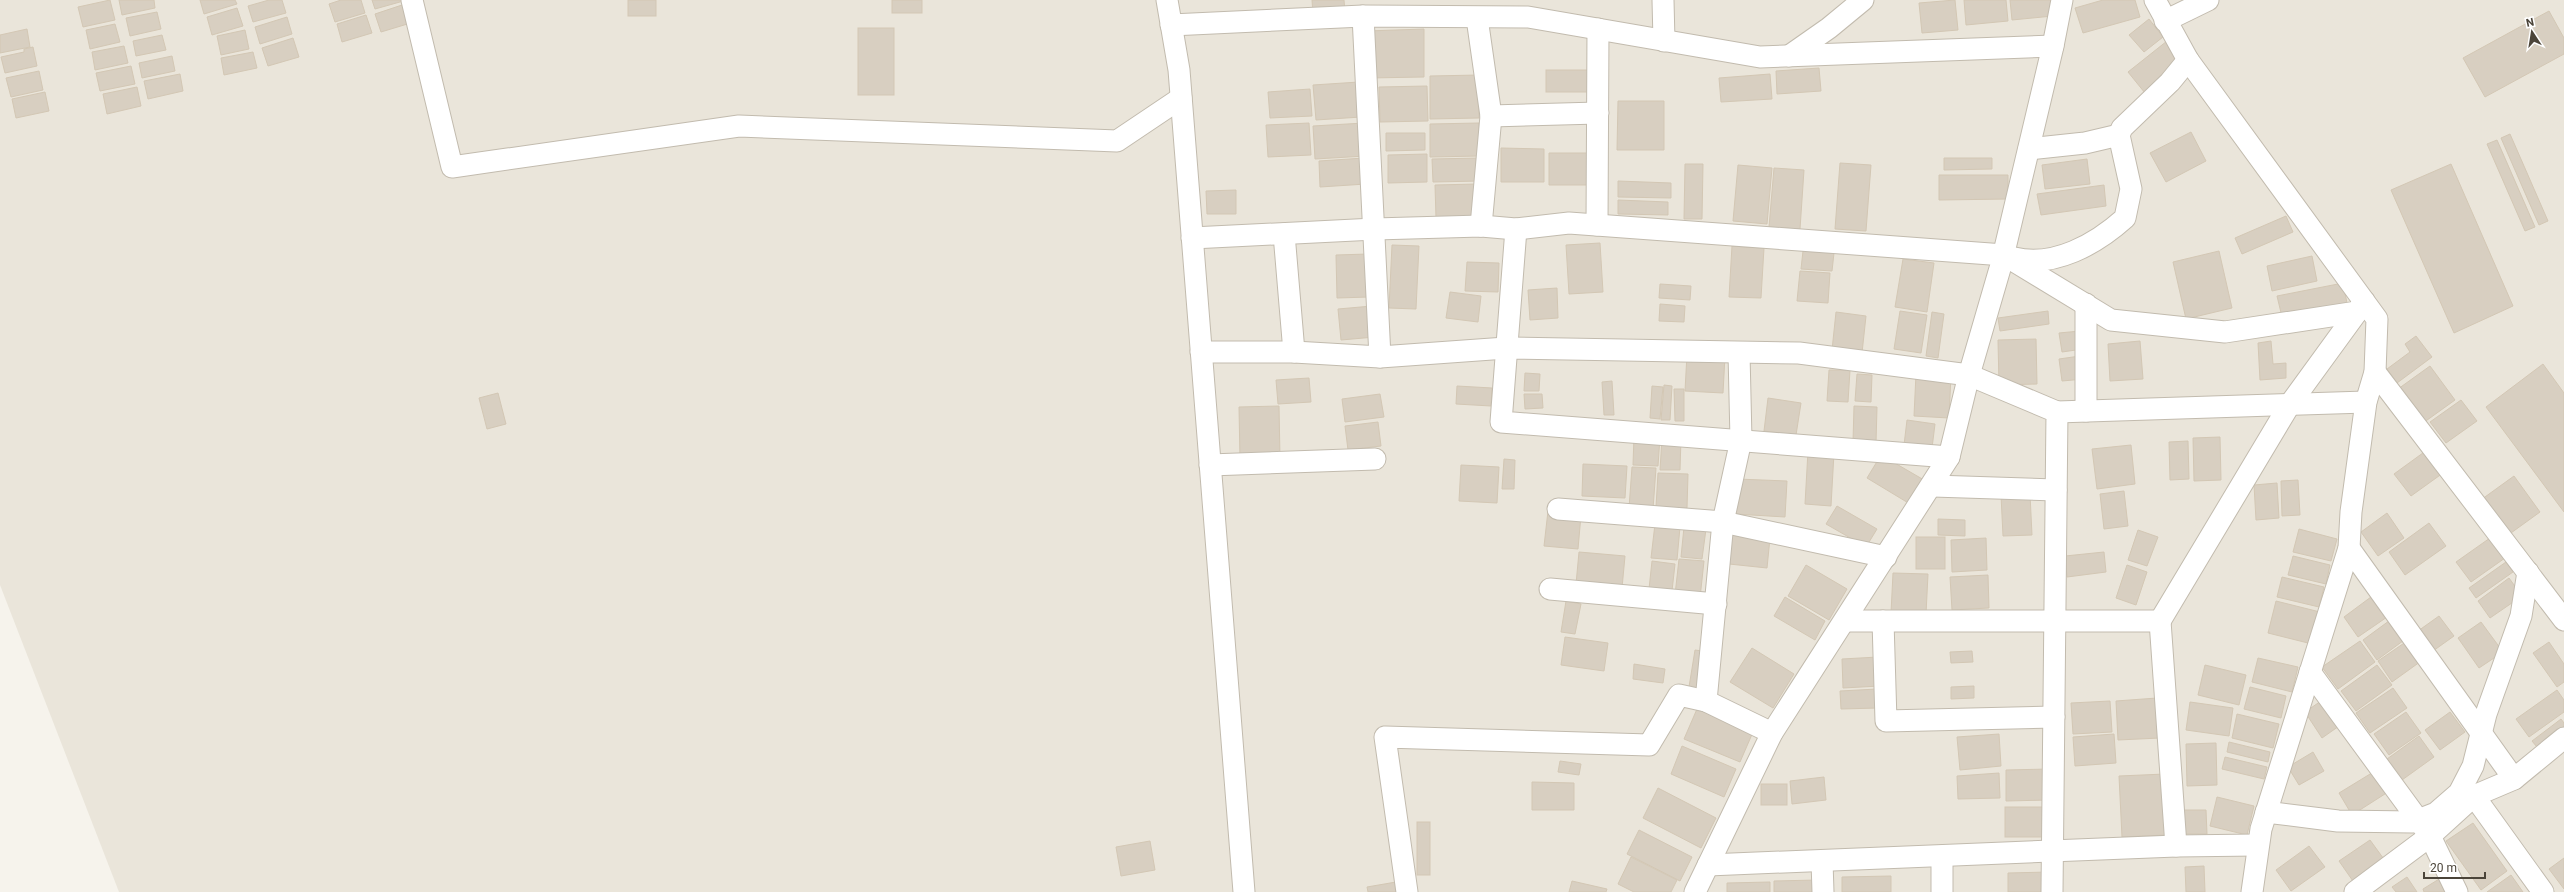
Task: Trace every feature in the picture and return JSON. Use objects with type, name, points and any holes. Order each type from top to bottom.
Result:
[{"type":"street","points":[[412,0],[452,167],[739,126],[1116,141],[1181,98]]},
{"type":"street","points":[[1167,0],[1181,98],[1244,892]]},
{"type":"street","points":[[1663,0],[1664,40]]},
{"type":"street","points":[[1789,56],[1829,28],[1863,0]]},
{"type":"street","points":[[1695,892],[1772,732],[1933,486],[1949,457],[1969,375],[2004,255],[2053,46],[2062,0]]},
{"type":"street","points":[[2155,0],[2165,21],[2188,60],[2360,306],[2377,319],[2375,372],[2366,402],[2351,512],[2349,548],[2266,812],[2257,845],[2252,892]]},
{"type":"street","points":[[2165,21],[2208,0]]},
{"type":"street","points":[[1171,25],[1486,12],[1528,17],[1760,57],[2053,46]]},
{"type":"street","points":[[1481,226],[1491,116],[1486,12]]},
{"type":"street","points":[[1363,16],[1376,229],[1380,357]]},
{"type":"street","points":[[1597,225],[1598,29]]},
{"type":"street","points":[[1192,238],[1376,229],[1481,226],[1516,229],[1569,223],[2004,255],[2034,262],[2082,249],[2125,218],[2131,189],[2119,136],[2122,128],[2170,82],[2188,60]]},
{"type":"street","points":[[1491,116],[1598,113]]},
{"type":"street","points":[[2029,149],[2085,144],[2119,136]]},
{"type":"street","points":[[1516,229],[1501,422],[1949,457]]},
{"type":"street","points":[[1284,234],[1294,352]]},
{"type":"street","points":[[2004,255],[2111,320],[2225,332],[2360,306]]},
{"type":"street","points":[[2086,304],[2086,411]]},
{"type":"street","points":[[2176,846],[2160,621],[2290,404],[2360,306]]},
{"type":"street","points":[[1201,352],[1294,352],[1380,357],[1506,348],[1799,353],[1969,375],[2057,412],[2366,402]]},
{"type":"street","points":[[1706,701],[1723,522],[1741,440],[1739,353]]},
{"type":"street","points":[[2375,372],[2564,620]]},
{"type":"street","points":[[2052,892],[2057,412]]},
{"type":"street","points":[[1210,465],[1375,459]]},
{"type":"street","points":[[1933,486],[2056,490]]},
{"type":"street","points":[[1558,508],[1723,522],[1886,557]]},
{"type":"street","points":[[2349,548],[2514,779]]},
{"type":"street","points":[[2355,892],[2424,828],[2436,813],[2459,793],[2473,766],[2481,733],[2503,660],[2521,616],[2528,572]]},
{"type":"street","points":[[1550,589],[1716,604]]},
{"type":"street","points":[[1845,621],[2160,621]]},
{"type":"street","points":[[1883,621],[1886,721],[2054,717]]},
{"type":"street","points":[[2310,672],[2424,828],[2457,892]]},
{"type":"street","points":[[1407,892],[1385,737],[1649,745],[1679,695],[1706,701],[1772,732]]},
{"type":"street","points":[[2266,812],[2338,821],[2424,828],[2474,796],[2514,779],[2564,738]]},
{"type":"street","points":[[2474,796],[2543,892]]},
{"type":"street","points":[[1708,865],[2176,846],[2257,845]]},
{"type":"street","points":[[1942,856],[1942,892]]},
{"type":"street","points":[[1822,861],[1823,892]]},
{"type":"shaded area","points":[[0,0],[2564,0],[2564,892],[119,892],[0,585]]},
{"type":"building","points":[[110,0],[115,20],[83,27],[78,7]]},
{"type":"building","points":[[119,0],[154,0],[155,8],[122,15]]},
{"type":"building","points":[[200,0],[235,0],[237,4],[204,14]]},
{"type":"building","points":[[269,0],[282,0],[286,13],[253,22],[248,6]]},
{"type":"building","points":[[341,0],[361,0],[365,13],[335,22],[329,4]]},
{"type":"building","points":[[372,0],[407,0],[375,9]]},
{"type":"building","points":[[628,0],[656,0],[656,16],[628,16]]},
{"type":"building","points":[[892,0],[922,0],[922,13],[892,13]]},
{"type":"building","points":[[1312,0],[1344,0],[1345,12],[1313,14]]},
{"type":"building","points":[[1955,0],[1958,30],[1922,33],[1919,3]]},
{"type":"building","points":[[1964,0],[2006,0],[2008,21],[1966,25]]},
{"type":"building","points":[[2010,0],[2051,0],[2053,16],[2012,20]]},
{"type":"building","points":[[2103,0],[2135,0],[2140,17],[2083,33],[2075,8]]},
{"type":"building","points":[[408,3],[414,22],[381,32],[375,14]]},
{"type":"building","points":[[237,8],[243,26],[212,35],[207,17]]},
{"type":"building","points":[[2549,11],[2564,38],[2564,54],[2485,97],[2463,58]]},
{"type":"building","points":[[157,12],[161,29],[130,36],[126,18]]},
{"type":"building","points":[[366,15],[372,33],[342,42],[337,24]]},
{"type":"building","points":[[287,17],[292,34],[260,44],[255,27]]},
{"type":"building","points":[[2149,19],[2163,37],[2144,52],[2129,35]]},
{"type":"building","points":[[115,24],[120,42],[90,49],[86,30]]},
{"type":"building","points":[[858,28],[894,28],[894,95],[858,95]]},
{"type":"building","points":[[27,29],[30,47],[0,53],[0,35]]},
{"type":"building","points":[[1424,29],[1424,77],[1368,78],[1367,31]]},
{"type":"building","points":[[245,30],[249,49],[221,55],[217,36]]},
{"type":"building","points":[[162,35],[166,50],[136,56],[133,41]]},
{"type":"building","points":[[293,38],[299,57],[268,66],[262,48]]},
{"type":"building","points":[[2167,41],[2184,62],[2145,93],[2128,72]]},
{"type":"building","points":[[124,46],[128,63],[95,70],[92,52]]},
{"type":"building","points":[[33,47],[37,66],[5,73],[1,57],[24,52],[24,49]]},
{"type":"building","points":[[253,52],[257,68],[224,75],[221,58]]},
{"type":"building","points":[[172,56],[175,71],[142,78],[139,63]]},
{"type":"building","points":[[131,66],[135,84],[100,91],[96,73]]},
{"type":"building","points":[[1819,68],[1821,91],[1777,94],[1776,71]]},
{"type":"building","points":[[1546,70],[1595,70],[1595,92],[1546,92]]},
{"type":"building","points":[[39,71],[43,90],[11,97],[6,78]]},
{"type":"building","points":[[180,74],[183,91],[148,99],[144,81]]},
{"type":"building","points":[[1770,74],[1772,99],[1721,102],[1719,78]]},
{"type":"building","points":[[1479,75],[1479,118],[1430,119],[1430,76]]},
{"type":"building","points":[[1359,82],[1361,117],[1316,120],[1313,85]]},
{"type":"building","points":[[1427,86],[1428,121],[1380,122],[1379,87]]},
{"type":"building","points":[[137,87],[141,106],[107,114],[103,94]]},
{"type":"building","points":[[1310,89],[1312,116],[1270,118],[1268,92]]},
{"type":"building","points":[[45,92],[49,111],[16,118],[12,99]]},
{"type":"building","points":[[1618,101],[1664,101],[1664,150],[1617,150]]},
{"type":"building","points":[[1309,123],[1311,155],[1268,157],[1266,125]]},
{"type":"building","points":[[1364,123],[1366,156],[1315,159],[1313,126]]},
{"type":"building","points":[[1479,123],[1480,156],[1430,157],[1430,124]]},
{"type":"building","points":[[2191,132],[2206,161],[2166,182],[2150,153]]},
{"type":"building","points":[[1386,133],[1425,133],[1425,150],[1386,151]]},
{"type":"building","points":[[2510,134],[2548,221],[2539,225],[2501,138]]},
{"type":"building","points":[[2497,140],[2535,227],[2525,231],[2487,144]]},
{"type":"building","points":[[1501,148],[1544,149],[1544,182],[1501,182]]},
{"type":"building","points":[[1549,153],[1595,153],[1594,185],[1549,185]]},
{"type":"building","points":[[1427,154],[1427,182],[1388,183],[1388,155]]},
{"type":"building","points":[[1364,158],[1366,184],[1320,187],[1319,161]]},
{"type":"building","points":[[1480,158],[1481,181],[1433,182],[1432,159]]},
{"type":"building","points":[[1944,158],[1992,158],[1992,169],[1944,170]]},
{"type":"building","points":[[2087,159],[2090,184],[2045,189],[2042,165]]},
{"type":"building","points":[[1840,163],[1871,165],[1866,231],[1835,229]]},
{"type":"building","points":[[1685,164],[1703,164],[1702,219],[1684,219]]},
{"type":"building","points":[[2451,164],[2513,306],[2454,333],[2391,190]]},
{"type":"building","points":[[1738,165],[1772,168],[1767,224],[1733,221]]},
{"type":"building","points":[[1774,168],[1804,170],[1800,229],[1769,227]]},
{"type":"building","points":[[1939,175],[2008,175],[2008,199],[1939,200]]},
{"type":"building","points":[[1618,181],[1671,183],[1671,198],[1618,197]]},
{"type":"building","points":[[1477,184],[1478,217],[1436,218],[1435,185]]},
{"type":"building","points":[[2104,185],[2106,206],[2041,215],[2037,194]]},
{"type":"building","points":[[1236,190],[1236,214],[1207,214],[1206,191]]},
{"type":"building","points":[[1618,200],[1668,202],[1668,215],[1618,214]]},
{"type":"building","points":[[2286,216],[2293,232],[2242,254],[2235,238]]},
{"type":"building","points":[[1600,243],[1603,292],[1569,294],[1566,245]]},
{"type":"building","points":[[1392,245],[1419,246],[1416,309],[1389,308]]},
{"type":"building","points":[[1732,246],[1764,248],[1761,298],[1729,297]]},
{"type":"building","points":[[1803,251],[1834,253],[1832,271],[1801,269]]},
{"type":"building","points":[[2219,251],[2232,308],[2186,319],[2173,262]]},
{"type":"building","points":[[1368,254],[1369,297],[1337,298],[1336,255]]},
{"type":"building","points":[[2312,256],[2317,281],[2272,291],[2267,266]]},
{"type":"building","points":[[1903,259],[1934,263],[1927,312],[1895,307]]},
{"type":"building","points":[[1467,262],[1499,263],[1498,292],[1465,291]]},
{"type":"building","points":[[1800,271],[1830,273],[1828,303],[1797,301]]},
{"type":"building","points":[[2343,283],[2348,308],[2283,321],[2277,296]]},
{"type":"building","points":[[1660,284],[1691,286],[1690,300],[1659,298]]},
{"type":"building","points":[[1557,288],[1558,318],[1530,320],[1528,290]]},
{"type":"building","points":[[1450,292],[1481,296],[1478,322],[1446,318]]},
{"type":"building","points":[[1660,304],[1685,306],[1684,322],[1659,321]]},
{"type":"building","points":[[1372,306],[1375,337],[1341,340],[1338,309]]},
{"type":"building","points":[[1900,311],[1927,315],[1921,353],[1894,349]]},
{"type":"building","points":[[2048,311],[2049,324],[2000,331],[1998,318]]},
{"type":"building","points":[[1836,312],[1866,316],[1862,353],[1832,350]]},
{"type":"building","points":[[1932,312],[1944,314],[1938,358],[1926,356]]},
{"type":"building","points":[[2080,331],[2083,349],[2062,352],[2059,333]]},
{"type":"building","points":[[2416,336],[2432,357],[2397,383],[2387,369],[2410,352],[2405,344]]},
{"type":"building","points":[[2036,339],[2037,384],[1999,385],[1998,340]]},
{"type":"building","points":[[2140,341],[2143,379],[2110,381],[2108,344]]},
{"type":"building","points":[[2271,341],[2273,364],[2286,363],[2286,378],[2260,380],[2258,343]]},
{"type":"building","points":[[1687,354],[1725,356],[1723,393],[1685,391]]},
{"type":"building","points":[[2080,356],[2084,379],[2062,381],[2059,359]]},
{"type":"building","points":[[2543,364],[2564,393],[2564,512],[2486,407]]},
{"type":"building","points":[[2430,366],[2455,400],[2423,423],[2398,389]]},
{"type":"building","points":[[1829,370],[1850,370],[1848,402],[1827,401]]},
{"type":"building","points":[[1525,373],[1540,374],[1539,391],[1524,391]]},
{"type":"building","points":[[1857,374],[1872,375],[1871,402],[1855,401]]},
{"type":"building","points":[[1916,374],[1951,375],[1949,418],[1914,416]]},
{"type":"building","points":[[1309,378],[1311,402],[1278,404],[1276,380]]},
{"type":"building","points":[[1612,381],[1614,415],[1604,415],[1602,382]]},
{"type":"building","points":[[1664,385],[1672,386],[1670,420],[1661,420]]},
{"type":"building","points":[[1457,386],[1492,388],[1491,406],[1456,404]]},
{"type":"building","points":[[1652,386],[1663,387],[1660,419],[1650,418]]},
{"type":"building","points":[[1674,389],[1684,389],[1684,421],[1675,421]]},
{"type":"building","points":[[498,393],[506,424],[487,429],[479,398]]},
{"type":"building","points":[[1380,394],[1384,417],[1345,422],[1342,399]]},
{"type":"building","points":[[1524,394],[1542,394],[1543,408],[1525,409]]},
{"type":"building","points":[[1768,398],[1801,403],[1796,435],[1764,431]]},
{"type":"building","points":[[2461,400],[2477,421],[2446,443],[2430,422]]},
{"type":"building","points":[[1279,406],[1280,459],[1240,459],[1239,407]]},
{"type":"building","points":[[1854,406],[1877,407],[1876,443],[1853,442]]},
{"type":"building","points":[[1907,420],[1935,424],[1932,448],[1904,445]]},
{"type":"building","points":[[1378,422],[1381,446],[1348,450],[1345,426]]},
{"type":"building","points":[[1634,436],[1660,437],[1658,466],[1633,465]]},
{"type":"building","points":[[2220,437],[2221,480],[2194,481],[2193,438]]},
{"type":"building","points":[[1662,438],[1681,438],[1680,470],[1660,470]]},
{"type":"building","points":[[2188,441],[2189,479],[2170,480],[2169,442]]},
{"type":"building","points":[[2131,445],[2135,484],[2097,489],[2092,449]]},
{"type":"building","points":[[2427,450],[2443,473],[2411,496],[2394,474]]},
{"type":"building","points":[[1808,451],[1834,453],[1831,506],[1805,504]]},
{"type":"building","points":[[1881,455],[1924,480],[1910,504],[1867,478]]},
{"type":"building","points":[[1504,459],[1515,460],[1514,489],[1502,489]]},
{"type":"building","points":[[1583,464],[1627,466],[1625,498],[1582,496]]},
{"type":"building","points":[[1461,465],[1499,467],[1497,503],[1459,501]]},
{"type":"building","points":[[1632,467],[1656,468],[1653,509],[1629,508]]},
{"type":"building","points":[[1658,473],[1688,474],[1687,508],[1656,507]]},
{"type":"building","points":[[2514,476],[2540,512],[2504,538],[2478,502]]},
{"type":"building","points":[[1737,479],[1787,481],[1785,517],[1735,514]]},
{"type":"building","points":[[2298,480],[2300,515],[2282,516],[2281,481]]},
{"type":"building","points":[[2277,483],[2279,518],[2256,520],[2254,485]]},
{"type":"building","points":[[2124,491],[2128,526],[2104,529],[2100,494]]},
{"type":"building","points":[[2030,494],[2032,535],[2003,536],[2001,495]]},
{"type":"building","points":[[1837,506],[1877,529],[1866,547],[1826,524]]},
{"type":"building","points":[[1548,511],[1581,515],[1578,549],[1544,546]]},
{"type":"building","points":[[2387,513],[2404,538],[2378,556],[2361,532]]},
{"type":"building","points":[[1938,519],[1965,520],[1965,536],[1938,535]]},
{"type":"building","points":[[2429,523],[2446,546],[2405,575],[2389,552]]},
{"type":"building","points":[[1655,524],[1680,527],[1677,560],[1651,558]]},
{"type":"building","points":[[1684,527],[1706,529],[1702,559],[1681,557]]},
{"type":"building","points":[[2299,529],[2337,539],[2331,561],[2293,552]]},
{"type":"building","points":[[2138,530],[2158,537],[2147,566],[2128,560]]},
{"type":"building","points":[[1732,534],[1770,538],[1767,568],[1729,564]]},
{"type":"building","points":[[1916,537],[1945,537],[1945,569],[1916,569]]},
{"type":"building","points":[[1986,538],[1987,570],[1952,572],[1951,540]]},
{"type":"building","points":[[2490,538],[2505,558],[2471,582],[2456,562]]},
{"type":"building","points":[[1579,552],[1625,556],[1622,588],[1576,584]]},
{"type":"building","points":[[2104,552],[2106,572],[2067,577],[2065,556]]},
{"type":"building","points":[[2293,556],[2330,565],[2326,584],[2288,575]]},
{"type":"building","points":[[1679,559],[1704,561],[1700,598],[1675,595]]},
{"type":"building","points":[[1652,561],[1675,564],[1672,591],[1649,589]]},
{"type":"building","points":[[2506,562],[2513,572],[2476,598],[2469,588]]},
{"type":"building","points":[[1806,565],[1847,589],[1829,620],[1788,596]]},
{"type":"building","points":[[2127,565],[2147,572],[2136,605],[2116,598]]},
{"type":"building","points":[[1893,573],[1928,574],[1926,614],[1891,613]]},
{"type":"building","points":[[1988,575],[1989,608],[1952,610],[1950,577]]},
{"type":"building","points":[[2282,577],[2324,587],[2319,607],[2277,597]]},
{"type":"building","points":[[2509,578],[2522,596],[2490,618],[2478,601]]},
{"type":"building","points":[[2375,594],[2390,615],[2358,637],[2344,617]]},
{"type":"building","points":[[1785,597],[1825,621],[1815,640],[1774,616]]},
{"type":"building","points":[[1566,601],[1581,604],[1575,634],[1561,632]]},
{"type":"building","points":[[2276,601],[2320,612],[2312,644],[2268,633]]},
{"type":"building","points":[[2439,616],[2454,636],[2433,651],[2418,631]]},
{"type":"building","points":[[2393,618],[2407,638],[2377,660],[2363,640]]},
{"type":"building","points":[[2481,622],[2503,652],[2479,668],[2458,638]]},
{"type":"building","points":[[1565,637],[1608,643],[1604,671],[1561,665]]},
{"type":"building","points":[[2410,639],[2424,659],[2392,682],[2378,661]]},
{"type":"building","points":[[2360,641],[2375,662],[2338,689],[2322,667]]},
{"type":"building","points":[[2549,642],[2564,664],[2564,682],[2557,687],[2533,653]]},
{"type":"building","points":[[1752,648],[1794,674],[1773,708],[1730,682]]},
{"type":"building","points":[[1695,650],[1710,652],[1704,690],[1689,687]]},
{"type":"building","points":[[1972,651],[1973,662],[1951,663],[1950,652]]},
{"type":"building","points":[[1878,657],[1880,686],[1843,688],[1842,659]]},
{"type":"building","points":[[2258,658],[2298,667],[2292,692],[2252,682]]},
{"type":"building","points":[[1634,664],[1665,669],[1663,683],[1633,679]]},
{"type":"building","points":[[2205,665],[2246,675],[2239,705],[2198,695]]},
{"type":"building","points":[[2377,665],[2392,685],[2356,711],[2341,691]]},
{"type":"building","points":[[1974,686],[1974,698],[1951,699],[1951,687]]},
{"type":"building","points":[[2250,687],[2286,696],[2281,718],[2244,709]]},
{"type":"building","points":[[2393,688],[2407,708],[2370,733],[2356,713]]},
{"type":"building","points":[[1877,689],[1878,708],[1841,709],[1840,691]]},
{"type":"building","points":[[2557,690],[2564,700],[2564,712],[2529,737],[2516,719]]},
{"type":"building","points":[[2157,698],[2160,738],[2118,740],[2116,701]]},
{"type":"building","points":[[2324,699],[2342,724],[2322,738],[2305,712]]},
{"type":"building","points":[[2110,701],[2112,732],[2073,734],[2071,703]]},
{"type":"building","points":[[2190,702],[2233,708],[2229,736],[2186,730]]},
{"type":"building","points":[[1697,709],[1753,732],[1740,762],[1684,739]]},
{"type":"building","points":[[2406,712],[2421,733],[2389,755],[2374,734]]},
{"type":"building","points":[[2450,712],[2465,732],[2440,750],[2425,730]]},
{"type":"building","points":[[2237,714],[2279,724],[2273,748],[2232,738]]},
{"type":"building","points":[[2561,719],[2564,723],[2564,735],[2541,752],[2532,741]]},
{"type":"building","points":[[1999,734],[2001,766],[1960,770],[1957,737]]},
{"type":"building","points":[[2114,734],[2116,763],[2075,766],[2073,737]]},
{"type":"building","points":[[2419,736],[2434,757],[2402,780],[2387,759]]},
{"type":"building","points":[[2229,742],[2270,752],[2268,762],[2227,752]]},
{"type":"building","points":[[2216,743],[2217,785],[2187,786],[2186,744]]},
{"type":"building","points":[[1682,746],[1736,769],[1724,797],[1671,774]]},
{"type":"building","points":[[2313,752],[2324,771],[2299,785],[2288,767]]},
{"type":"building","points":[[2225,757],[2267,767],[2264,779],[2222,769]]},
{"type":"building","points":[[1560,761],[1581,764],[1579,775],[1558,772]]},
{"type":"building","points":[[2049,769],[2049,800],[2006,801],[2006,770]]},
{"type":"building","points":[[2375,771],[2388,792],[2352,815],[2339,793]]},
{"type":"building","points":[[1999,773],[2000,798],[1958,799],[1957,776]]},
{"type":"building","points":[[2165,774],[2167,835],[2122,837],[2119,776]]},
{"type":"building","points":[[1824,777],[1826,800],[1792,804],[1790,781]]},
{"type":"building","points":[[1532,782],[1574,783],[1574,810],[1532,810]]},
{"type":"building","points":[[1761,784],[1787,784],[1787,805],[1761,805]]},
{"type":"building","points":[[1658,788],[1716,818],[1701,848],[1643,818]]},
{"type":"building","points":[[2217,797],[2254,806],[2247,835],[2210,826]]},
{"type":"building","points":[[2005,807],[2048,807],[2048,837],[2005,837]]},
{"type":"building","points":[[2184,810],[2206,810],[2207,834],[2184,834]]},
{"type":"building","points":[[1417,822],[1430,822],[1430,875],[1417,875]]},
{"type":"building","points":[[2473,823],[2507,871],[2481,890],[2446,841]]},
{"type":"building","points":[[1639,830],[1692,857],[1680,881],[1627,854]]},
{"type":"building","points":[[2370,840],[2386,862],[2355,884],[2339,861]]},
{"type":"building","points":[[1150,841],[1155,870],[1121,876],[1116,847]]},
{"type":"building","points":[[2309,846],[2325,867],[2291,891],[2276,870]]},
{"type":"building","points":[[1631,857],[1677,880],[1671,892],[1634,892],[1618,884]]},
{"type":"building","points":[[2564,858],[2564,889],[2549,869]]},
{"type":"building","points":[[2204,866],[2205,892],[2186,892],[2185,867]]},
{"type":"building","points":[[2049,872],[2050,892],[2008,892],[2008,873]]},
{"type":"building","points":[[2511,875],[2523,892],[2487,892]]},
{"type":"building","points":[[1891,876],[1891,892],[1842,892],[1842,877]]},
{"type":"building","points":[[2444,876],[2452,892],[2424,892],[2423,889]]},
{"type":"building","points":[[2407,877],[2417,892],[2396,892],[2392,887]]},
{"type":"building","points":[[1817,880],[1817,892],[1774,892],[1774,881]]},
{"type":"building","points":[[1572,881],[1607,889],[1606,892],[1569,892]]},
{"type":"building","points":[[1396,882],[1398,892],[1368,892],[1367,887]]},
{"type":"building","points":[[1770,882],[1770,892],[1727,892],[1727,883]]}]
